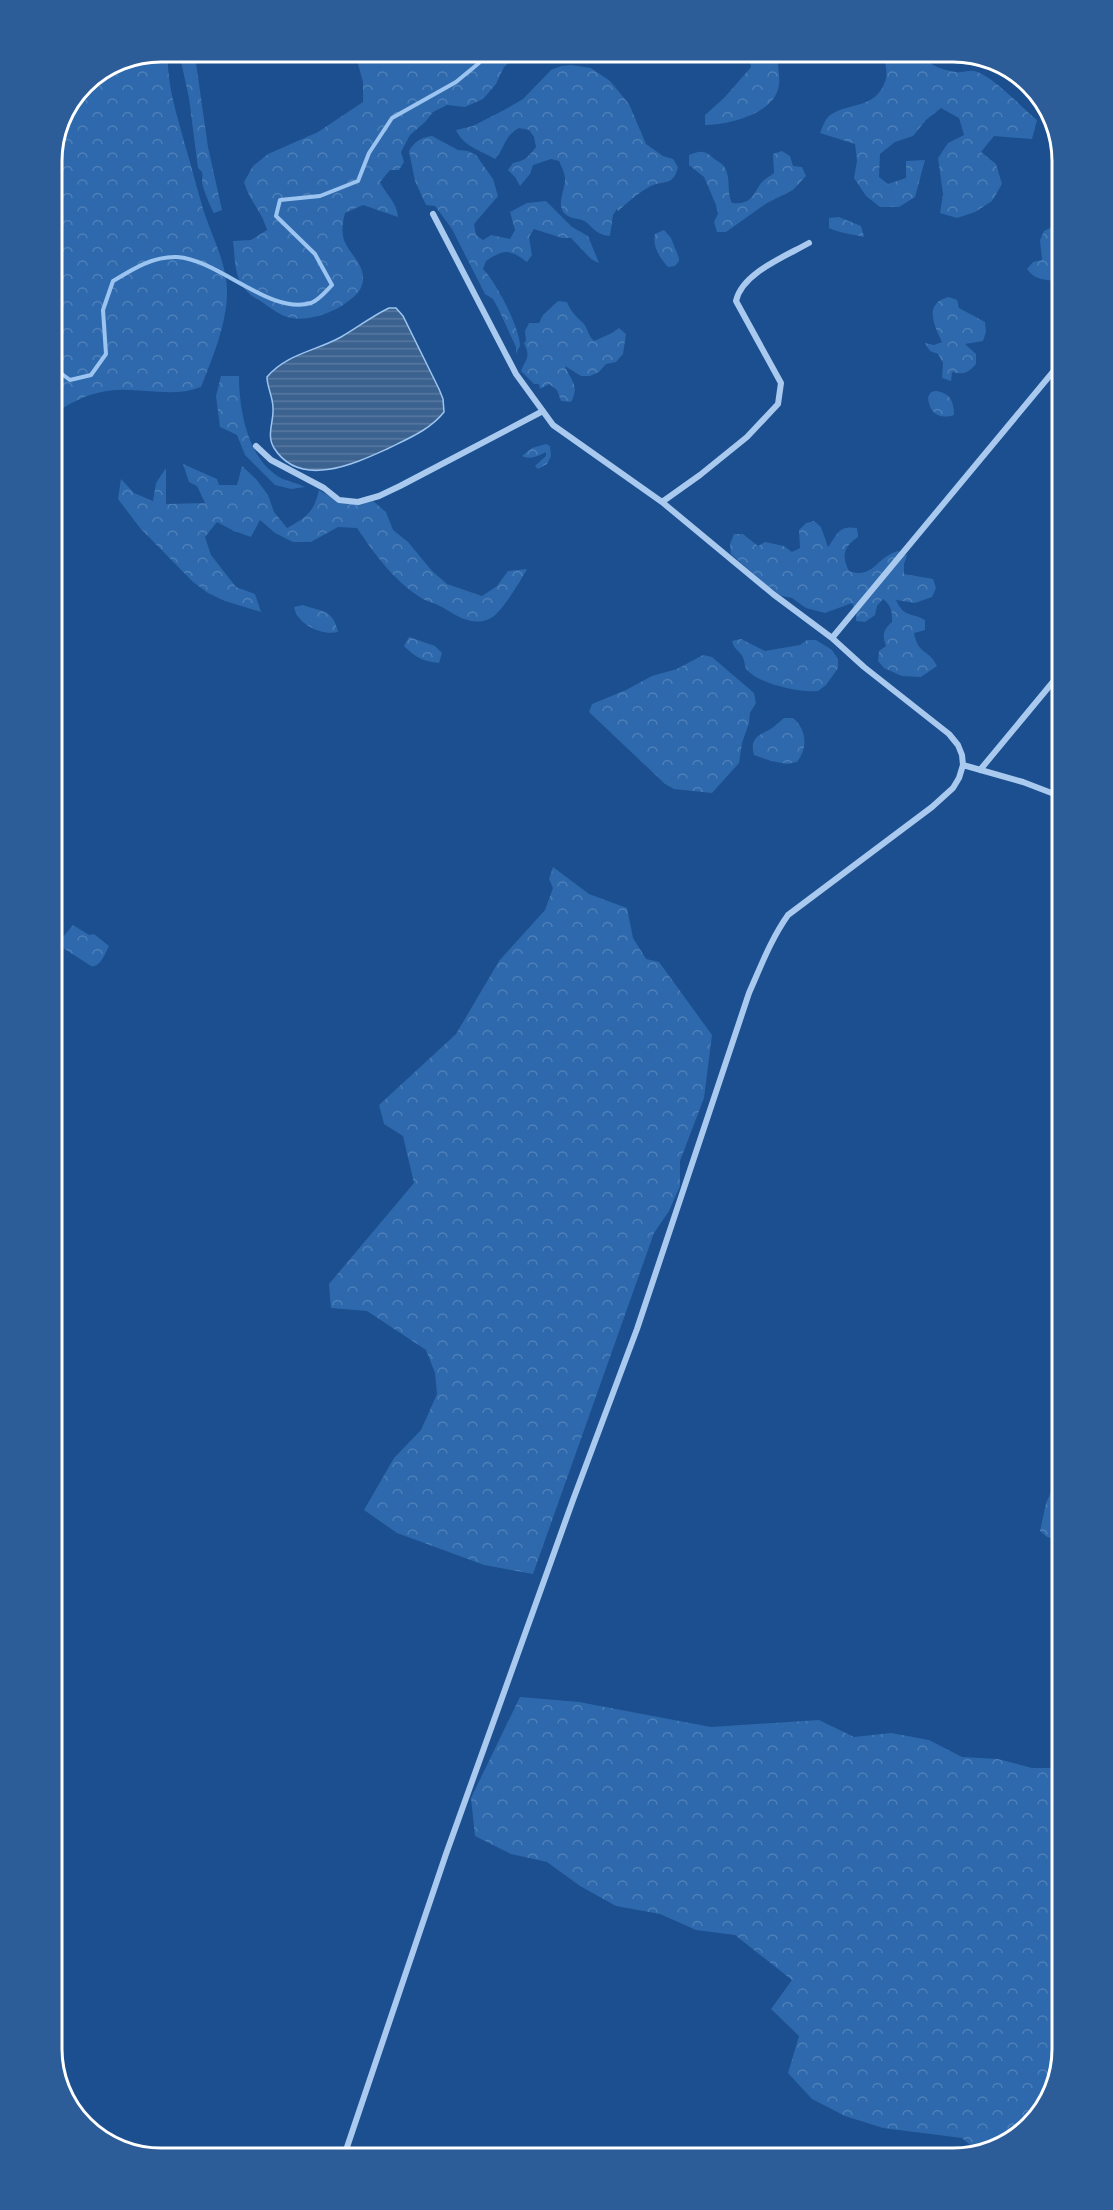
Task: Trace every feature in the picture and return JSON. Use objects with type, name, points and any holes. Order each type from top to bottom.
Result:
[{"type":"street","points":[[347,2148],[446,1854],[636,1329],[749,993],[766,953],[788,915],[939,801],[953,788],[963,765],[958,745],[949,734],[662,502],[575,443],[553,425],[516,374],[433,214]]},
{"type":"street","points":[[662,502],[747,437],[778,404],[781,383],[736,301],[738,290],[751,277],[809,243]]},
{"type":"street","points":[[832,638],[1052,373]]},
{"type":"street","points":[[256,446],[272,460],[324,488],[339,500],[358,502],[380,496],[543,411]]},
{"type":"street","points":[[980,770],[1052,683]]},
{"type":"street","points":[[963,765],[1023,782],[1052,793]]},
{"type":"green space","points":[[148,62],[168,62],[170,87],[176,111],[201,204],[219,253],[227,284],[226,307],[218,342],[201,387],[178,392],[119,390],[99,392],[62,408],[62,154],[65,135],[82,100],[95,86],[129,67]]},
{"type":"green space","points":[[181,62],[196,62],[208,147],[222,210],[214,213],[202,183],[202,172],[198,168],[189,98]]},
{"type":"green space","points":[[361,62],[510,62],[483,99],[465,107],[447,105],[433,112],[410,135],[401,152],[404,162],[399,170],[390,170],[380,182],[393,203],[398,217],[363,205],[345,213],[342,230],[344,240],[360,267],[363,278],[357,294],[343,305],[322,315],[289,318],[253,297],[238,277],[233,241],[251,240],[267,230],[244,182],[253,166],[268,154],[318,132],[363,102],[363,82],[358,64]]},
{"type":"green space","points":[[750,62],[778,62],[779,84],[774,98],[748,116],[725,123],[705,125],[705,115],[725,97],[751,67]]},
{"type":"green space","points":[[885,62],[928,62],[958,72],[974,71],[998,85],[1037,120],[1032,139],[994,136],[981,152],[996,164],[1002,184],[992,201],[975,212],[957,218],[940,213],[943,194],[938,158],[948,143],[964,135],[959,118],[941,108],[926,120],[913,136],[895,142],[880,154],[879,177],[888,184],[906,178],[906,161],[925,160],[915,197],[899,207],[880,207],[866,196],[854,178],[857,161],[855,144],[820,133],[825,121],[836,111],[869,101],[876,96],[886,79]]},
{"type":"green space","points":[[571,65],[591,68],[610,81],[629,104],[646,144],[663,156],[673,159],[678,167],[673,178],[649,187],[618,211],[617,209],[613,215],[610,236],[564,213],[561,199],[565,177],[559,161],[551,159],[533,165],[530,174],[520,186],[508,170],[513,163],[526,158],[536,147],[534,137],[529,130],[519,128],[514,131],[495,159],[473,148],[459,136],[456,130],[473,126],[506,109],[523,99],[551,70]]},
{"type":"green space","points":[[432,136],[458,150],[476,155],[493,179],[498,196],[474,224],[476,235],[483,240],[491,235],[510,239],[515,230],[510,212],[527,203],[546,201],[572,227],[588,236],[599,263],[591,259],[571,238],[562,238],[534,229],[529,237],[532,255],[527,262],[507,252],[486,261],[483,269],[500,294],[516,328],[520,346],[516,355],[516,347],[493,299],[485,294],[452,229],[435,206],[426,205],[415,181],[409,151],[418,140]]},
{"type":"green space","points":[[782,151],[790,156],[793,166],[802,167],[806,176],[793,190],[767,203],[726,232],[717,232],[714,222],[718,214],[716,205],[704,177],[689,165],[689,155],[703,152],[723,165],[727,174],[732,203],[742,203],[749,200],[761,182],[774,173],[773,154]]},
{"type":"green space","points":[[839,217],[861,226],[864,237],[829,228],[829,218]]},
{"type":"green space","points":[[1052,227],[1052,280],[1038,278],[1027,269],[1033,262],[1042,260],[1040,240],[1044,231]]},
{"type":"green space","points":[[664,230],[671,238],[679,258],[675,266],[668,267],[656,248],[655,234]]},
{"type":"green space","points":[[949,297],[957,300],[959,308],[985,322],[986,332],[983,341],[965,344],[976,354],[976,364],[966,372],[952,372],[951,381],[942,378],[943,363],[938,354],[930,351],[925,343],[934,345],[942,342],[934,322],[933,309],[941,300]]},
{"type":"green space","points":[[558,301],[567,302],[594,341],[619,328],[626,334],[623,354],[616,362],[606,364],[599,372],[590,376],[581,376],[565,366],[575,387],[571,402],[561,401],[557,390],[549,384],[540,389],[539,384],[534,384],[521,371],[527,358],[524,343],[526,341],[525,331],[529,323],[539,323],[543,315]]},
{"type":"green space","points":[[221,376],[239,376],[244,419],[248,434],[261,461],[283,479],[305,487],[291,489],[275,485],[245,455],[237,435],[220,427],[216,396]]},
{"type":"green space","points":[[936,391],[950,398],[954,415],[939,416],[930,407],[928,397],[931,392]]},
{"type":"green space","points":[[546,444],[550,446],[551,456],[547,464],[538,469],[535,466],[546,456],[546,452],[531,458],[522,456],[532,448]]},
{"type":"green space","points":[[183,464],[217,479],[219,485],[237,485],[242,466],[268,495],[274,512],[287,528],[309,513],[315,504],[319,490],[345,502],[373,501],[386,512],[393,530],[408,542],[432,571],[447,584],[482,596],[497,586],[508,571],[527,569],[495,615],[477,622],[458,616],[413,592],[394,576],[357,528],[338,527],[311,542],[293,542],[275,533],[260,520],[251,537],[217,522],[205,537],[211,555],[236,587],[255,594],[261,612],[225,601],[208,593],[193,582],[140,528],[118,499],[121,479],[134,493],[153,501],[156,483],[166,468],[166,504],[205,503],[197,486],[189,482]]},
{"type":"green space","points":[[814,521],[821,527],[828,547],[842,529],[857,528],[858,537],[845,552],[845,561],[849,571],[864,573],[898,551],[907,555],[904,574],[933,579],[936,588],[932,597],[915,603],[896,600],[902,610],[925,620],[925,630],[914,633],[918,645],[937,666],[921,677],[902,676],[884,668],[878,661],[879,651],[886,646],[884,633],[892,622],[891,609],[883,599],[877,606],[875,615],[865,622],[856,621],[856,612],[852,603],[825,613],[806,608],[766,585],[731,554],[730,544],[734,534],[743,534],[758,546],[765,542],[784,546],[792,552],[800,548],[799,530],[806,523]]},
{"type":"green space","points":[[303,605],[330,615],[338,632],[324,632],[305,623],[300,619],[294,607]]},
{"type":"green space","points":[[409,637],[435,646],[442,653],[439,663],[420,658],[408,650],[404,646]]},
{"type":"green space","points":[[741,639],[765,651],[800,645],[807,640],[816,640],[832,650],[838,659],[838,668],[826,685],[818,691],[801,691],[780,686],[761,679],[747,670],[741,654],[732,641]]},
{"type":"green space","points":[[703,655],[712,657],[754,693],[756,703],[750,713],[739,763],[712,793],[674,789],[665,784],[589,712],[592,704],[652,676],[677,669]]},
{"type":"green space","points":[[784,718],[793,718],[803,734],[803,751],[797,762],[787,764],[754,755],[755,739]]},
{"type":"green space","points":[[553,867],[589,894],[627,908],[633,938],[646,959],[659,962],[712,1035],[704,1098],[680,1161],[680,1186],[669,1211],[654,1233],[533,1574],[484,1565],[397,1533],[364,1510],[394,1458],[421,1430],[437,1394],[435,1373],[426,1350],[367,1311],[331,1308],[329,1284],[414,1183],[403,1136],[384,1124],[379,1105],[456,1034],[499,961],[545,910],[553,888],[549,879]]},
{"type":"green space","points":[[73,925],[89,935],[94,934],[109,946],[102,960],[97,965],[91,966],[62,947],[62,938]]},
{"type":"green space","points":[[1052,1490],[1052,1538],[1040,1531],[1046,1503]]},
{"type":"green space","points":[[520,1697],[579,1702],[711,1727],[819,1720],[854,1737],[891,1733],[929,1740],[962,1757],[998,1759],[1032,1768],[1052,1768],[1052,2050],[1046,2081],[1035,2105],[1013,2128],[990,2141],[972,2147],[962,2138],[883,2128],[845,2116],[812,2099],[788,2073],[799,2036],[771,2009],[792,1980],[735,1935],[696,1930],[660,1914],[616,1906],[580,1886],[547,1862],[511,1854],[475,1836],[471,1798]]},
{"type":"shaded area","points":[[389,308],[396,308],[403,316],[439,389],[444,412],[432,424],[410,438],[344,466],[312,470],[298,468],[285,460],[272,443],[270,433],[273,408],[267,377],[283,363],[341,337]]},
{"type":"waterway","points":[[62,374],[70,380],[91,375],[106,354],[103,310],[113,281],[144,264],[160,259],[177,257],[193,260],[261,295],[278,301],[295,305],[317,300],[332,285],[315,254],[276,216],[280,200],[320,196],[358,181],[369,153],[392,118],[456,82],[479,62]]}]
